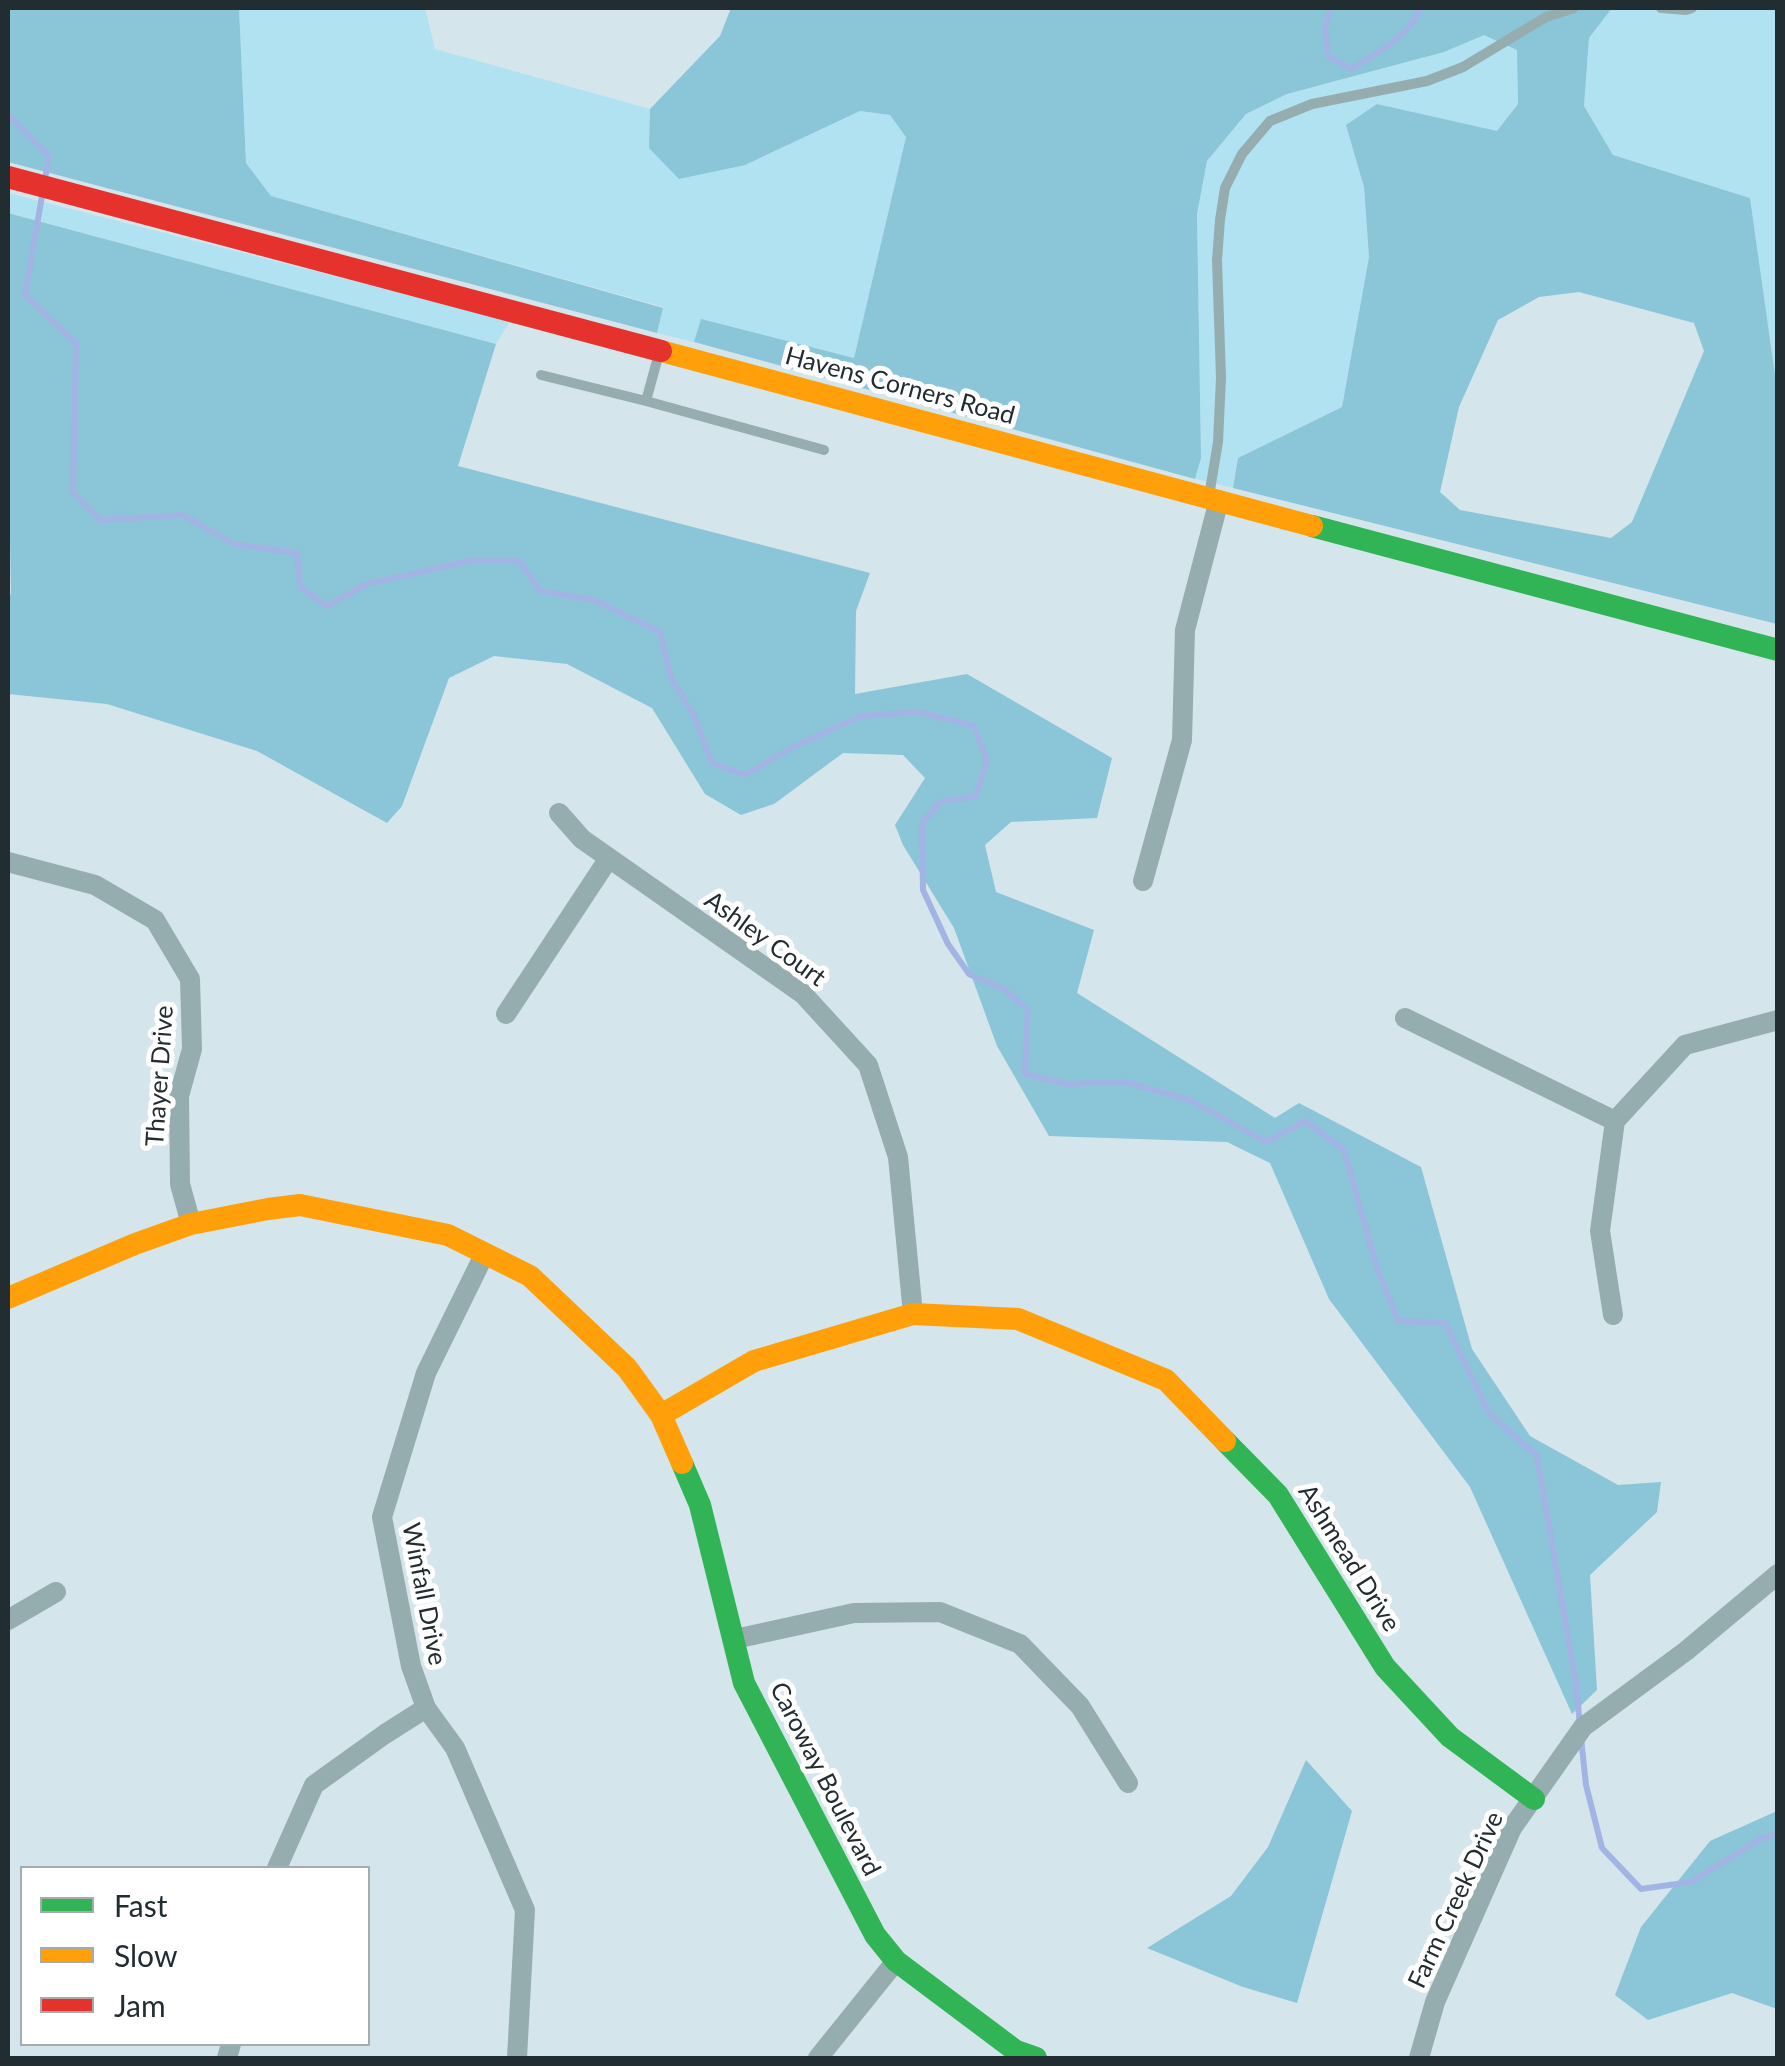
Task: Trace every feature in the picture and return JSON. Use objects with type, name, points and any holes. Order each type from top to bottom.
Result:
[{"type":"street","name":"Havens Corners Road","points":[[8,177],[1778,650]]},
{"type":"street","points":[[1143,881],[1182,740],[1185,630],[1214,498]]},
{"type":"street","name":"Ashley Court","points":[[559,813],[582,840],[804,994],[868,1065],[898,1157],[913,1314]]},
{"type":"street","points":[[506,1014],[609,858]]},
{"type":"street","name":"Thayer Drive","points":[[8,862],[95,885],[155,920],[190,980],[192,1049],[180,1096],[180,1184],[191,1224]]},
{"type":"street","points":[[1406,1018],[1615,1121]]},
{"type":"street","points":[[1613,1315],[1600,1232],[1615,1121],[1685,1045],[1778,1020]]},
{"type":"street","name":"Caroway Boulevard","points":[[8,1298],[191,1224],[300,1205],[448,1236],[530,1276],[627,1368],[661,1414],[700,1506],[744,1684],[875,1935],[896,1961],[1016,2050],[1036,2058]]},
{"type":"street","name":"Winfall Drive","points":[[485,1252],[426,1373],[382,1518],[410,1666],[426,1708],[455,1748],[525,1910],[517,2058]]},
{"type":"street","name":"Ashmead Drive","points":[[661,1414],[754,1361],[913,1314],[1018,1319],[1166,1380],[1278,1495],[1385,1667],[1450,1737],[1534,1799]]},
{"type":"street","name":"Farm Creek Drive","points":[[1419,2058],[1435,2002],[1512,1828],[1584,1727],[1686,1651],[1778,1574]]},
{"type":"street","points":[[8,1620],[56,1592]]},
{"type":"street","points":[[735,1639],[854,1613],[940,1612],[1020,1644],[1080,1706],[1128,1783]]},
{"type":"street","points":[[278,1866],[314,1785],[426,1708]]},
{"type":"street","points":[[818,2058],[896,1961]]},
{"type":"lane","points":[[1214,498],[1222,378],[1217,260],[1220,220],[1225,188],[1242,154],[1270,121],[1312,104],[1427,81],[1463,68],[1546,17],[1574,8]]},
{"type":"lane","points":[[1660,8],[1692,8]]},
{"type":"lane","points":[[646,402],[660,351]]},
{"type":"lane","points":[[541,375],[824,450]]},
{"type":"shaded area","points":[[8,8],[239,8],[246,163],[271,196],[663,308],[657,333],[8,162]]},
{"type":"shaded area","points":[[239,8],[425,8],[435,49],[650,109],[649,148],[745,165],[860,111],[890,115],[906,137],[854,358],[702,320],[694,342],[657,333],[663,307],[271,196],[246,163]]},
{"type":"shaded area","points":[[731,8],[1612,8],[1589,38],[1584,106],[1613,155],[1750,198],[1777,389],[1777,624],[1233,488],[1238,458],[1342,407],[1369,257],[1364,187],[1346,125],[1377,104],[1497,131],[1518,104],[1517,50],[1484,35],[1444,52],[1287,94],[1246,114],[1207,161],[1197,214],[1201,458],[1195,479],[694,342],[701,319],[854,358],[906,137],[890,115],[860,111],[745,165],[679,179],[649,148],[650,109],[720,36]],"holes":[[[1579,292],[1694,323],[1704,351],[1632,522],[1611,538],[1460,510],[1440,492],[1459,407],[1498,320],[1539,297]]]},
{"type":"shaded area","points":[[1612,8],[1777,11],[1777,389],[1750,198],[1613,155],[1584,106],[1589,38]]},
{"type":"shaded area","points":[[1484,34],[1517,50],[1518,104],[1497,132],[1377,104],[1347,125],[1364,187],[1369,257],[1342,407],[1238,458],[1233,488],[1195,479],[1201,458],[1197,214],[1207,161],[1246,114],[1287,94],[1444,52]]},
{"type":"shaded area","points":[[8,193],[510,321],[496,344],[8,213]]},
{"type":"shaded area","points":[[8,213],[496,344],[458,466],[870,573],[856,611],[855,694],[967,674],[1112,758],[1097,818],[1011,822],[985,845],[996,892],[1094,930],[1077,993],[1275,1118],[1299,1103],[1421,1167],[1472,1349],[1530,1436],[1618,1485],[1661,1482],[1657,1512],[1590,1575],[1597,1690],[1572,1714],[1470,1487],[1329,1299],[1270,1163],[1227,1142],[1049,1136],[997,1046],[954,928],[895,825],[925,778],[903,755],[843,753],[774,804],[741,815],[705,794],[652,708],[567,664],[494,656],[449,678],[402,806],[387,823],[257,751],[107,704],[8,694]]},
{"type":"shaded area","points":[[1306,1760],[1352,1811],[1297,2003],[1243,1987],[1147,1948],[1231,1896],[1268,1847]]},
{"type":"shaded area","points":[[1777,1811],[1777,2009],[1732,1993],[1648,2020],[1615,1995],[1641,1927],[1710,1841]]},
{"type":"waterway","points":[[1330,8],[1325,30],[1328,56],[1351,69],[1401,36],[1420,8]]},
{"type":"waterway","points":[[8,114],[49,156],[45,179]]},
{"type":"waterway","points":[[42,196],[25,295],[76,343],[73,492],[100,520],[183,515],[234,544],[297,553],[300,587],[327,606],[367,584],[469,561],[519,561],[540,591],[594,600],[660,632],[671,678],[694,716],[712,763],[745,775],[793,747],[861,716],[919,712],[974,726],[987,761],[976,796],[940,802],[922,823],[923,890],[948,944],[969,974],[1004,989],[1028,1010],[1025,1074],[1068,1084],[1127,1082],[1192,1101],[1266,1142],[1305,1121],[1344,1150],[1377,1268],[1398,1321],[1445,1323],[1489,1413],[1537,1456],[1580,1726]]},
{"type":"waterway","points":[[1581,1738],[1586,1785],[1602,1848],[1641,1889],[1691,1882],[1762,1838],[1778,1834]]},
{"type":"traffic: fast","points":[[1312,526],[1778,650]]},
{"type":"traffic: fast","points":[[1225,1441],[1278,1495],[1385,1667],[1450,1737],[1534,1799]]},
{"type":"traffic: fast","points":[[682,1463],[700,1505],[744,1683],[875,1935],[896,1961],[1016,2051],[1036,2058]]},
{"type":"traffic: slow","points":[[661,351],[1312,526]]},
{"type":"traffic: slow","points":[[8,1298],[191,1224],[268,1209],[300,1205],[448,1235],[530,1276],[627,1368],[661,1415],[682,1463]]},
{"type":"traffic: slow","points":[[661,1415],[754,1361],[913,1314],[1018,1319],[1166,1380],[1225,1441]]},
{"type":"traffic: jam","points":[[8,177],[661,351]]}]
